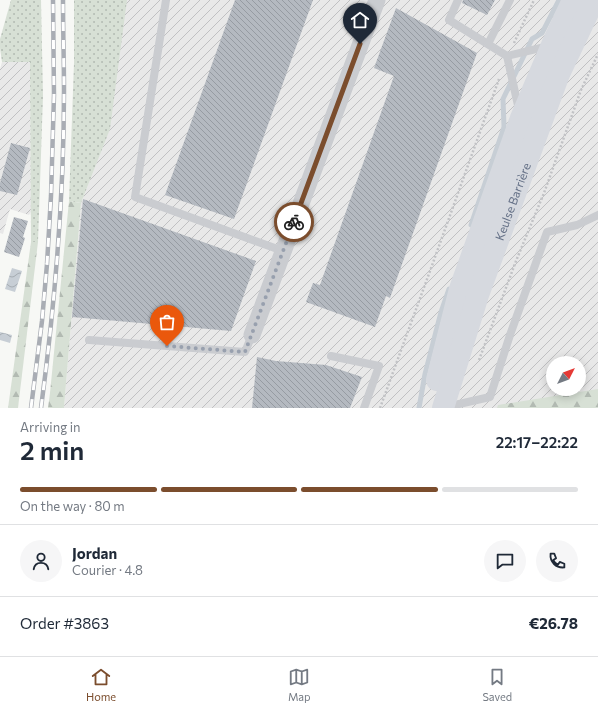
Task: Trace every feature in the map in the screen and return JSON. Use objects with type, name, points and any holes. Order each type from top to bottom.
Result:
[{"type":"main road","name":"Keulse Barrière","points":[[430,408],[460,289],[521,118],[573,0]]},
{"type":"main road","name":"Keulse Barrière","points":[[443,408],[478,295],[559,74],[594,0]]},
{"type":"street","points":[[252,335],[377,0]]},
{"type":"lane","points":[[166,0],[135,197],[283,251]]},
{"type":"lane","points":[[458,0],[449,20],[507,56],[521,118]]},
{"type":"lane","points":[[488,44],[510,0]]},
{"type":"lane","points":[[507,56],[552,45]]},
{"type":"lane","points":[[443,408],[490,397],[510,335],[547,232],[577,225],[598,214]]},
{"type":"lane","points":[[88,340],[245,352],[252,335]]},
{"type":"lane","points":[[331,356],[379,366],[364,408]]},
{"type":"path","points":[[380,408],[507,56],[534,0]]},
{"type":"path","points":[[479,360],[516,261],[544,193],[581,90],[598,54]]},
{"type":"shaded area","points":[[87,0],[598,0],[598,404],[529,408],[64,408],[81,203],[110,128]]},
{"type":"shaded area","points":[[30,61],[31,212],[29,215],[10,209],[3,234],[0,233],[0,69],[2,62]]},
{"type":"green space","points":[[11,0],[41,0],[43,96],[38,242],[31,242],[30,62],[2,62],[0,48],[0,39]]},
{"type":"green space","points":[[74,0],[127,0],[110,129],[81,203],[69,201],[74,63]]},
{"type":"green space","points":[[69,201],[81,203],[64,408],[48,408],[50,393]]},
{"type":"green space","points":[[31,242],[38,242],[18,408],[8,408]]},
{"type":"green space","points":[[598,389],[598,408],[497,408],[498,405],[554,396],[586,396],[586,391]]},
{"type":"water","points":[[12,268],[22,271],[15,292],[5,289]]},
{"type":"water","points":[[0,332],[12,335],[10,343],[0,340]]},
{"type":"building","points":[[235,0],[313,0],[234,219],[165,195]]},
{"type":"building","points":[[463,0],[495,0],[487,15],[462,3]]},
{"type":"building","points":[[396,8],[477,53],[390,298],[386,296],[375,327],[306,302],[313,283],[320,285],[394,76],[374,68]]},
{"type":"building","points":[[11,143],[30,148],[17,195],[0,191],[0,183]]},
{"type":"building","points":[[83,199],[256,261],[231,331],[72,317]]},
{"type":"building","points":[[14,217],[28,221],[23,237],[25,238],[19,257],[4,252]]},
{"type":"building","points":[[257,357],[276,361],[326,365],[362,377],[350,408],[252,408]]},
{"type":"waterway","points":[[471,225],[504,127],[503,99],[532,39],[542,33],[559,0]]},
{"type":"waterway","points":[[419,408],[425,374],[441,312],[449,289]]},
{"type":"railway","points":[[31,408],[42,321],[51,196],[54,95],[53,0]]},
{"type":"railway","points":[[41,408],[58,250],[64,131],[63,0]]},
{"type":"way so far","points":[[167,346],[245,352],[294,222]]},
{"type":"route","points":[[294,222],[360,44]]}]
